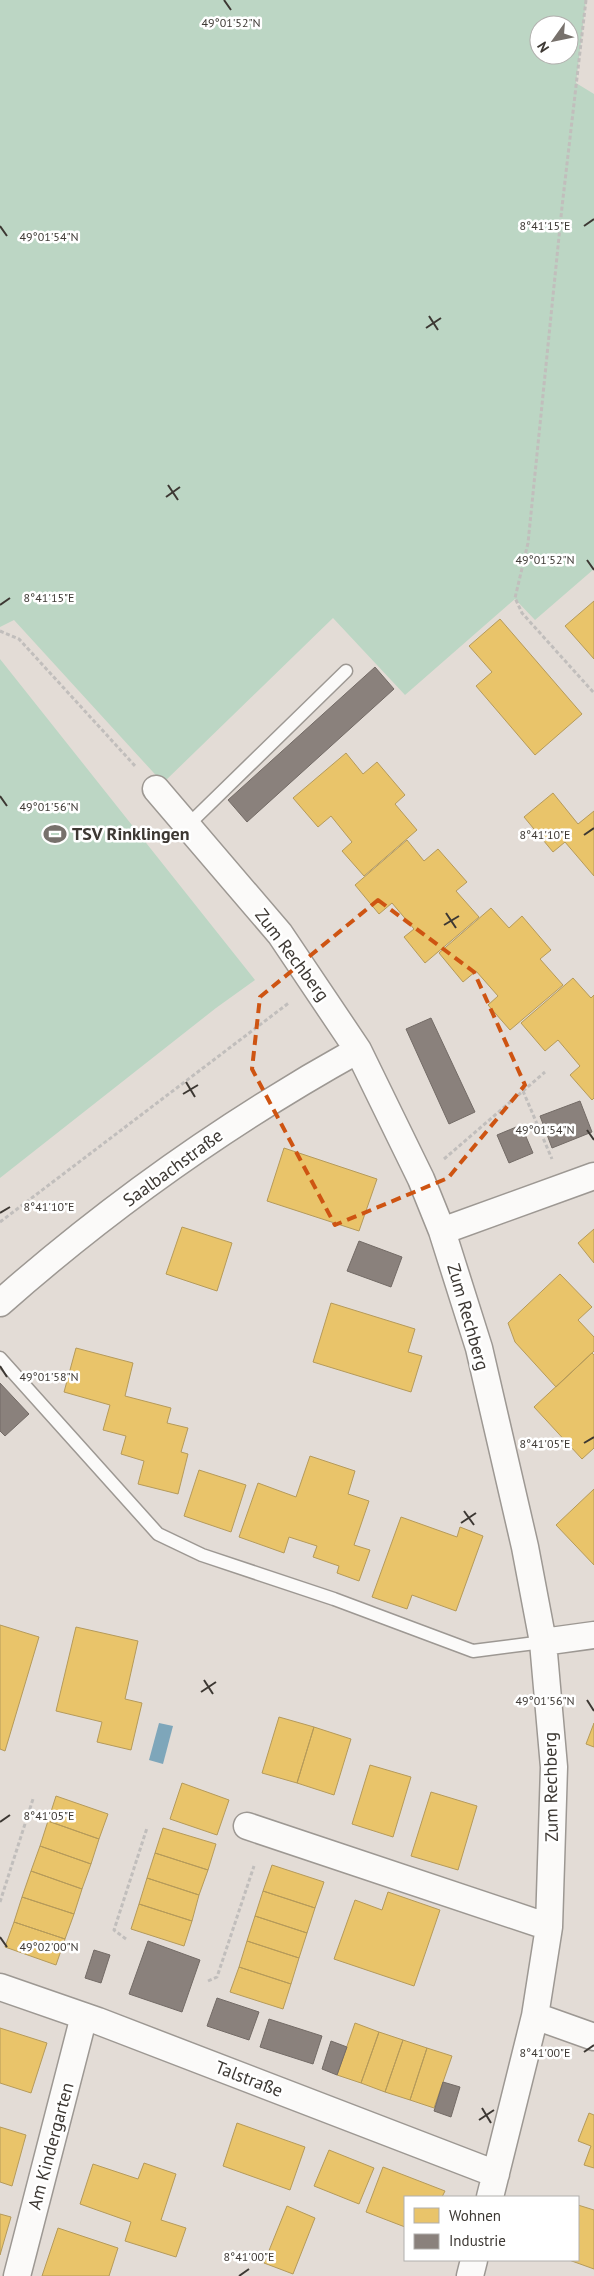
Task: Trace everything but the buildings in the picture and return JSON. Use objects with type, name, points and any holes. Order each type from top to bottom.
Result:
[{"type":"street","name":"Zum Rechberg","points":[[156,789],[280,934],[315,983],[358,1050],[421,1179],[442,1231],[479,1348],[525,1547],[543,1642],[554,1768],[549,1927],[535,2016],[493,2186]]},
{"type":"street","name":"Saalbachstraße","points":[[0,1303],[60,1251],[222,1132],[294,1085],[358,1050]]},
{"type":"street","points":[[442,1231],[594,1176]]},
{"type":"street","points":[[543,1642],[594,1635]]},
{"type":"street","points":[[246,1826],[549,1927]]},
{"type":"street","name":"Talstraße","points":[[0,1987],[84,2016],[493,2186]]},
{"type":"street","name":"Am Kindergarten","points":[[17,2276],[84,2016]]},
{"type":"street","points":[[535,2016],[594,2037]]},
{"type":"street","points":[[470,2276],[474,2261]]},
{"type":"lane","points":[[188,825],[346,671]]},
{"type":"lane","points":[[0,1358],[158,1534],[202,1555],[334,1599],[473,1651],[543,1642]]},
{"type":"path","points":[[586,0],[562,207],[528,543],[515,598],[522,614],[594,693]]},
{"type":"path","points":[[0,631],[19,639],[156,789]]},
{"type":"path","points":[[0,1222],[315,983]]},
{"type":"path","points":[[421,1179],[545,1072]]},
{"type":"path","points":[[522,1091],[564,1187]]},
{"type":"path","points":[[0,1902],[33,1799]]},
{"type":"path","points":[[126,1939],[114,1930],[147,1828]]},
{"type":"path","points":[[208,1980],[217,1977],[254,1866]]},
{"type":"highlighted area","points":[[378,900],[474,972],[525,1085],[448,1178],[335,1225],[252,1069],[260,997]]},
{"type":"green space","points":[[0,0],[586,0],[579,58],[579,15],[529,15],[529,65],[578,65],[576,83],[594,94],[594,569],[535,620],[515,599],[405,695],[333,618],[163,783],[14,620],[0,627]]},
{"type":"green space","name":"TSV Rinklingen","points":[[0,659],[255,980],[216,1008],[0,1178]]},
{"type":"water","points":[[159,1723],[173,1726],[163,1764],[149,1760]]},
{"type":"place","name":"TSV Rinklingen","points":[[55,834]]}]
